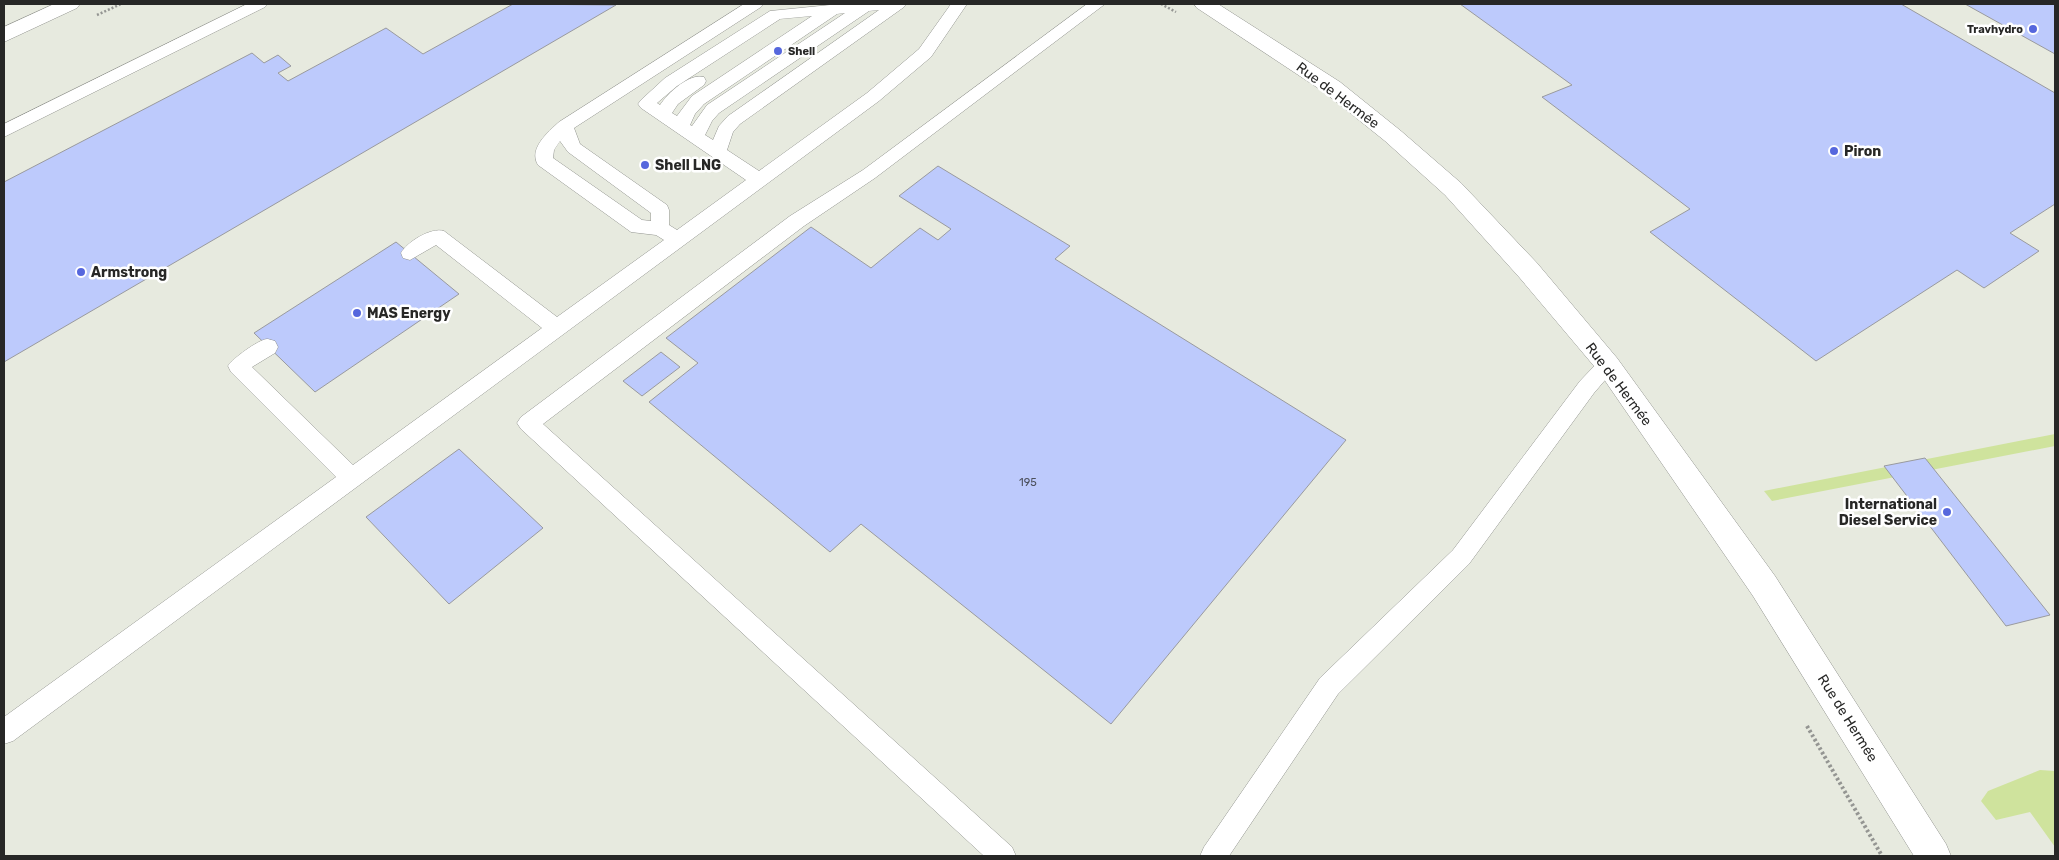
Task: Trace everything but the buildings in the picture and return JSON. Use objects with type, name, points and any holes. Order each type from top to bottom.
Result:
[{"type":"street","points":[[4,35],[70,4]]},
{"type":"street","name":"Rue de Hermée","points":[[1204,4],[1332,87],[1400,142],[1453,189],[1528,270],[1608,365],[1764,586],[1934,856]]},
{"type":"lane","points":[[4,131],[259,4]]},
{"type":"lane","points":[[678,240],[660,228],[638,227],[544,161],[543,151],[565,126],[755,4]]},
{"type":"lane","points":[[759,180],[647,104],[655,94],[671,82],[776,14],[897,4]]},
{"type":"lane","points":[[717,152],[725,130],[734,120],[897,4]]},
{"type":"lane","points":[[4,732],[873,97],[925,52],[959,4]]},
{"type":"lane","points":[[1003,856],[528,423],[789,227],[868,174],[1096,4]]},
{"type":"lane","points":[[695,137],[704,118],[713,110],[866,6]]},
{"type":"lane","points":[[680,127],[688,111],[698,100],[835,9]]},
{"type":"lane","points":[[565,126],[568,139],[574,148],[660,210],[660,228]]},
{"type":"lane","points":[[410,253],[436,236],[557,328]]},
{"type":"lane","points":[[268,347],[238,366],[352,478]]},
{"type":"lane","points":[[1213,856],[1329,686],[1461,557],[1587,387],[1608,365]]},
{"type":"shaded area","points":[[4,4],[2055,4],[2055,856],[4,856]]},
{"type":"green space","points":[[2055,434],[2055,446],[1772,501],[1764,491]]},
{"type":"green space","points":[[2040,770],[2055,771],[2055,847],[2030,812],[1996,820],[1981,801],[1988,791]]},
{"type":"place","name":"Travhydro","points":[[2033,29]]},
{"type":"place","name":"Shell","points":[[778,51]]},
{"type":"place","name":"Piron","points":[[1834,151]]},
{"type":"place","name":"Shell LNG","points":[[645,165]]},
{"type":"place","name":"Armstrong","points":[[81,272]]},
{"type":"place","name":"MAS Energy","points":[[357,313]]},
{"type":"place","name":"International Diesel Service","points":[[1947,512]]}]
